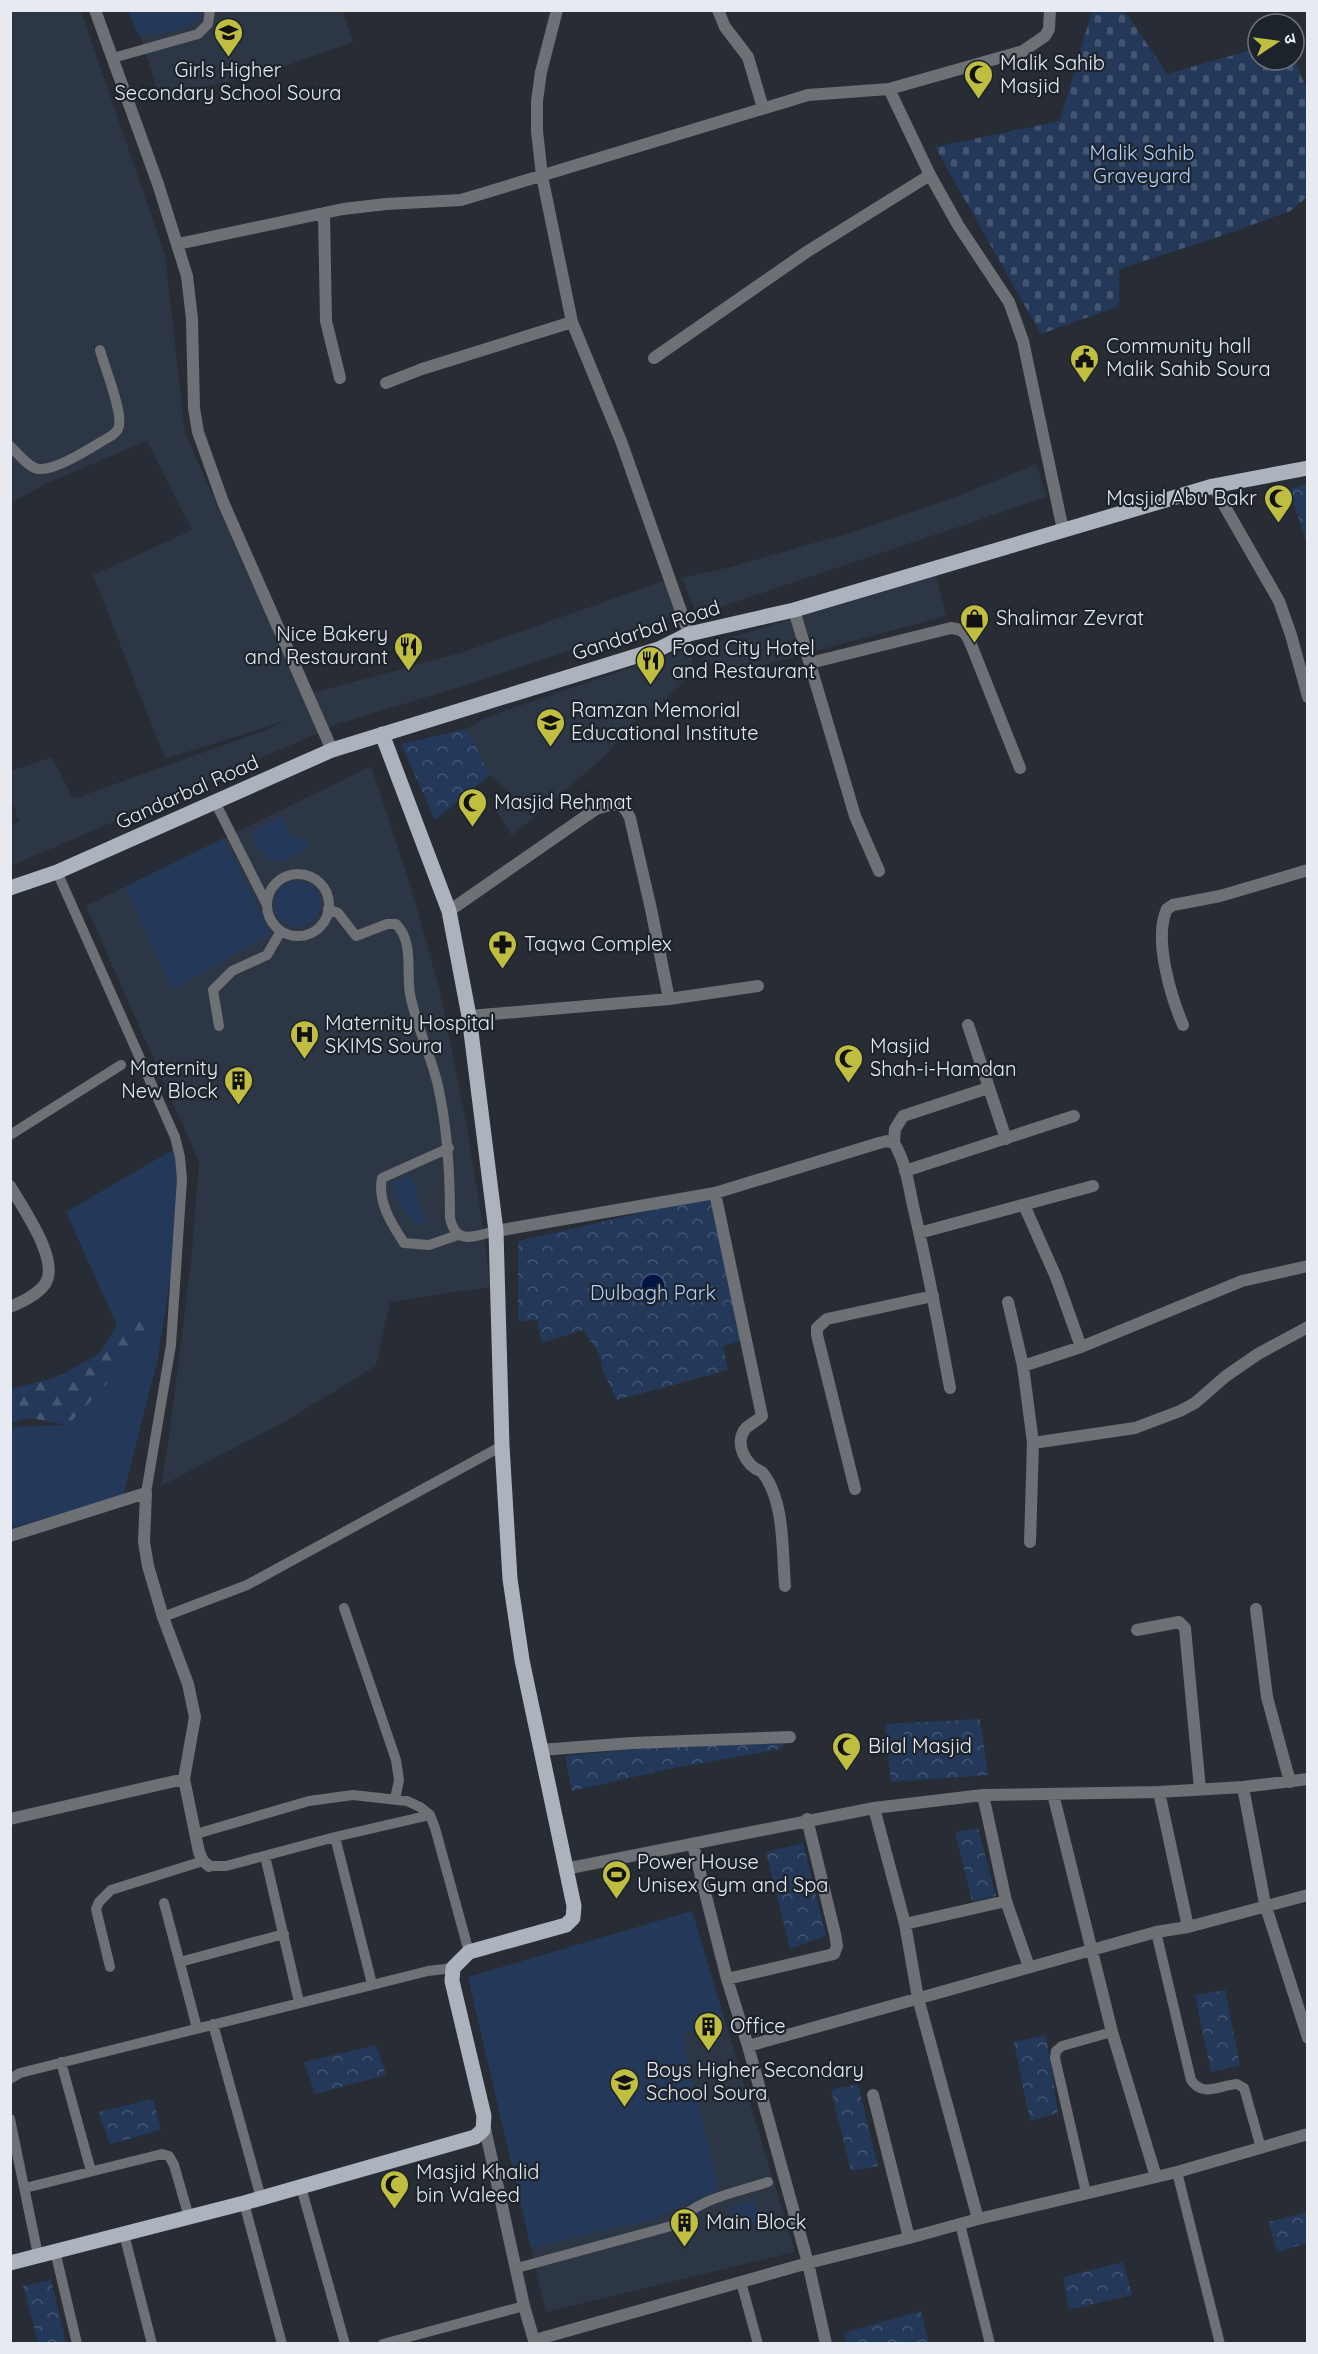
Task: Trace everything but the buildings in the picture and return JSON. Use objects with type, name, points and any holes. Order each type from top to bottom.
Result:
[{"type":"main road","name":"Gandarbal Road","points":[[13,890],[332,750],[659,649],[689,634],[794,610],[1213,486],[1308,468]]},
{"type":"main road","points":[[10,2263],[244,2203],[476,2138],[481,2133],[484,2124],[452,1981],[453,1968],[469,1952],[566,1925],[573,1917],[574,1906],[522,1660],[510,1579],[502,1446],[496,1231],[469,1016],[449,911],[382,734]]},
{"type":"street","points":[[95,10],[178,244],[187,276],[192,319],[194,408],[198,432],[212,474],[332,750]]},
{"type":"street","points":[[556,10],[541,72],[537,101],[537,131],[542,176],[572,322],[621,441],[689,634]]},
{"type":"street","points":[[718,10],[725,27],[748,57],[763,108]]},
{"type":"street","points":[[178,244],[324,213],[386,204],[461,200],[808,95],[889,89],[1023,51],[1045,36],[1049,29],[1050,10]]},
{"type":"street","points":[[889,89],[930,175],[958,225],[1009,302],[1023,341],[1063,530]]},
{"type":"street","points":[[654,358],[808,251],[930,175]]},
{"type":"street","points":[[324,213],[326,321],[340,378]]},
{"type":"street","points":[[386,383],[422,369],[572,322]]},
{"type":"street","points":[[1213,486],[1279,601],[1292,635],[1308,697]]},
{"type":"street","points":[[794,610],[855,816],[879,871]]},
{"type":"street","points":[[810,663],[951,628],[962,629],[967,633],[1020,768]]},
{"type":"street","points":[[449,911],[596,809],[619,804],[626,808],[630,818],[669,999]]},
{"type":"street","points":[[1183,1025],[1167,980],[1162,928],[1167,909],[1173,905],[1220,896],[1308,870]]},
{"type":"street","points":[[469,1016],[669,999],[758,986]]},
{"type":"street","points":[[968,1026],[1006,1138]]},
{"type":"street","points":[[950,1388],[919,1233],[905,1172],[894,1143],[896,1129],[903,1116],[988,1088]]},
{"type":"street","points":[[905,1172],[1074,1116]]},
{"type":"street","points":[[496,1231],[715,1193],[879,1143],[894,1143]]},
{"type":"street","points":[[10,1186],[33,1224],[47,1255],[49,1277],[44,1286],[10,1307]]},
{"type":"street","points":[[919,1233],[1093,1186]]},
{"type":"street","points":[[715,1193],[762,1416],[746,1428],[742,1436],[742,1448],[745,1459],[753,1469],[762,1472],[775,1494],[785,1586]]},
{"type":"street","points":[[1024,1204],[1056,1276],[1081,1347]]},
{"type":"street","points":[[1023,1366],[1081,1347],[1242,1281],[1308,1266]]},
{"type":"street","points":[[855,1489],[817,1328],[827,1319],[933,1296]]},
{"type":"street","points":[[1008,1302],[1023,1366],[1033,1443],[1030,1542]]},
{"type":"street","points":[[1033,1443],[1135,1428],[1180,1411],[1195,1403],[1226,1376],[1258,1354],[1308,1327]]},
{"type":"street","points":[[10,1536],[146,1493],[144,1542],[148,1566],[163,1617],[189,1684],[195,1717],[184,1779],[198,1852],[206,1863]]},
{"type":"street","points":[[1257,1609],[1267,1697],[1290,1782]]},
{"type":"street","points":[[1137,1630],[1179,1622],[1185,1628],[1200,1789]]},
{"type":"street","points":[[540,1750],[632,1743],[790,1737]]},
{"type":"street","points":[[10,1819],[184,1779]]},
{"type":"street","points":[[565,1869],[874,1808],[983,1795],[1159,1792],[1243,1787],[1308,1779]]},
{"type":"street","points":[[1243,1787],[1265,1904],[1308,2038]]},
{"type":"street","points":[[1159,1792],[1188,1927]]},
{"type":"street","points":[[1053,1794],[1112,2032],[1156,2177]]},
{"type":"street","points":[[983,1795],[1006,1901],[1029,1967]]},
{"type":"street","points":[[874,1808],[905,1924],[918,1998],[978,2219]]},
{"type":"street","points":[[727,1979],[834,1954],[837,1946],[835,1934],[807,1820]]},
{"type":"street","points":[[693,1845],[727,1979],[748,2046],[808,2263],[826,2343]]},
{"type":"street","points":[[748,2046],[1156,1932],[1188,1927],[1265,1904],[1308,1895]]},
{"type":"street","points":[[905,1924],[1006,1901]]},
{"type":"street","points":[[873,2095],[909,2238]]},
{"type":"street","points":[[484,2124],[524,2306],[535,2342],[808,2263],[978,2219],[1177,2172],[1308,2134]]},
{"type":"lane","points":[[113,58],[198,34],[208,24],[210,10]]},
{"type":"lane","points":[[10,446],[38,469],[47,468],[60,464],[118,430],[120,421],[100,351]]},
{"type":"lane","points":[[215,802],[267,905],[273,924],[281,931],[300,936],[319,927],[328,909],[328,899],[324,889],[309,876],[299,874],[280,879],[268,895],[267,905]]},
{"type":"lane","points":[[57,872],[175,1137],[180,1157],[182,1179],[171,1345],[146,1493]]},
{"type":"lane","points":[[328,909],[338,913],[356,936],[387,924],[396,924],[404,932],[408,951],[410,994],[421,1037],[438,1084],[448,1148],[450,1218],[452,1228],[458,1235]]},
{"type":"lane","points":[[219,1026],[213,990],[231,971],[267,955],[281,931]]},
{"type":"lane","points":[[10,1135],[121,1065]]},
{"type":"lane","points":[[448,1148],[382,1178],[380,1189],[388,1215],[404,1243],[429,1245],[458,1235],[467,1237],[496,1231]]},
{"type":"lane","points":[[163,1617],[247,1585],[502,1446]]},
{"type":"lane","points":[[344,1608],[396,1760],[399,1780],[395,1799]]},
{"type":"lane","points":[[196,1834],[309,1800],[353,1795],[395,1799],[420,1807],[430,1815],[469,1952]]},
{"type":"lane","points":[[110,1967],[96,1909],[111,1890],[206,1863],[226,1866],[430,1815]]},
{"type":"lane","points":[[335,1837],[372,1984]]},
{"type":"lane","points":[[266,1856],[299,2002]]},
{"type":"lane","points":[[164,1903],[197,2028]]},
{"type":"lane","points":[[1156,1932],[1191,2080],[1196,2087],[1202,2090],[1237,2084],[1244,2088],[1261,2148]]},
{"type":"lane","points":[[180,1962],[284,1934]]},
{"type":"lane","points":[[10,2079],[20,2073],[61,2062],[299,2002],[428,1971],[453,1968]]},
{"type":"lane","points":[[213,2024],[261,2198]]},
{"type":"lane","points":[[1086,2193],[1055,2058],[1056,2051],[1062,2046],[1112,2032]]},
{"type":"lane","points":[[61,2062],[91,2171]]},
{"type":"lane","points":[[10,2119],[38,2256]]},
{"type":"lane","points":[[25,2188],[153,2155],[169,2156],[174,2165],[189,2217]]},
{"type":"lane","points":[[1177,2172],[1220,2343]]},
{"type":"lane","points":[[517,2268],[675,2224],[683,2214],[702,2205],[768,2182]]},
{"type":"lane","points":[[301,2187],[345,2343]]},
{"type":"lane","points":[[244,2203],[282,2343]]},
{"type":"lane","points":[[960,2224],[990,2343]]},
{"type":"lane","points":[[124,2234],[152,2343]]},
{"type":"lane","points":[[55,2251],[77,2343]]},
{"type":"lane","points":[[741,2282],[758,2343]]},
{"type":"lane","points":[[383,2343],[524,2306]]},
{"type":"shaded area","points":[[11,11],[81,11],[165,255],[185,433],[319,733],[11,866],[11,825],[19,821],[11,799],[11,771],[52,757],[73,799],[266,730],[285,721],[165,759],[93,575],[192,530],[147,441],[47,483],[11,503]]},
{"type":"shaded area","name":"Girls Higher Secondary School Soura","points":[[128,11],[343,11],[353,42],[268,72],[159,97],[143,43]]},
{"type":"shaded area","points":[[1036,464],[1047,497],[697,615],[682,578],[730,567],[859,530],[958,496]]},
{"type":"shaded area","points":[[936,575],[946,616],[742,671],[703,661],[700,647]]},
{"type":"shaded area","points":[[666,580],[677,615],[473,683],[328,727],[313,693],[460,653]]},
{"type":"shaded area","points":[[686,649],[692,656],[692,671],[685,681],[662,702],[637,717],[606,755],[512,836],[494,807],[508,793],[490,775],[467,729],[484,718]]},
{"type":"shaded area","name":"Maternity Hospital SKIMS Soura","points":[[371,766],[410,884],[440,991],[467,1127],[490,1287],[390,1302],[376,1366],[286,1421],[161,1486],[191,1262],[199,1162],[86,906]]},
{"type":"shaded area","points":[[653,1274],[658,1275],[664,1281],[664,1291],[658,1297],[653,1298],[648,1297],[642,1291],[641,1286],[642,1281],[648,1275]]},
{"type":"shaded area","name":"Boys Higher Secondary School Soura","points":[[692,1911],[795,2252],[546,2312],[468,1977]]},
{"type":"green space","points":[[128,11],[200,11],[193,24],[185,28],[139,36]]},
{"type":"green space","name":"Malik Sahib Graveyard","points":[[1092,11],[1125,11],[1167,74],[1246,51],[1246,72],[1300,72],[1307,90],[1307,197],[1290,211],[1119,269],[1119,306],[1041,334],[935,147],[1060,121]]},
{"type":"green space","points":[[1308,484],[1307,545],[1289,489]]},
{"type":"green space","points":[[467,729],[490,775],[435,820],[401,744]]},
{"type":"green space","points":[[283,815],[289,832],[295,837],[305,838],[311,847],[289,858],[275,861],[264,854],[250,833]]},
{"type":"green space","points":[[224,838],[271,933],[173,990],[125,887]]},
{"type":"green space","points":[[297,881],[313,888],[320,904],[313,920],[297,927],[281,920],[274,904],[281,888]]},
{"type":"green space","points":[[174,1149],[178,1180],[171,1273],[158,1358],[123,1496],[11,1528],[10,1427],[68,1425],[145,1343],[147,1311],[117,1325],[66,1212]]},
{"type":"green space","points":[[411,1176],[426,1223],[415,1224],[402,1209],[395,1194],[393,1181]]},
{"type":"green space","name":"Dulbagh Park","points":[[711,1197],[742,1340],[723,1346],[728,1370],[617,1400],[603,1372],[599,1353],[583,1330],[542,1343],[537,1320],[518,1321],[518,1241]]},
{"type":"green space","points":[[147,1310],[145,1343],[68,1425],[30,1418],[11,1423],[11,1389],[57,1377],[99,1354],[117,1325]]},
{"type":"green space","points":[[980,1719],[988,1775],[891,1782],[885,1724]]},
{"type":"green space","points":[[786,1743],[780,1749],[669,1769],[572,1791],[565,1756],[644,1748]]},
{"type":"green space","points":[[978,1828],[996,1896],[972,1901],[955,1832]]},
{"type":"green space","points":[[803,1843],[826,1936],[790,1949],[766,1852]]},
{"type":"green space","name":"Boys Higher Secondary School Soura","points":[[692,1911],[725,2022],[682,2035],[719,2190],[653,2219],[531,2248],[468,1977]]},
{"type":"green space","points":[[1225,1990],[1240,2065],[1211,2072],[1195,1995]]},
{"type":"green space","points":[[1046,2035],[1058,2113],[1030,2121],[1014,2042]]},
{"type":"green space","points":[[376,2045],[386,2075],[315,2094],[304,2062]]},
{"type":"green space","points":[[858,2084],[878,2166],[851,2171],[831,2090]]},
{"type":"green space","points":[[153,2099],[161,2130],[110,2144],[98,2112]]},
{"type":"green space","points":[[755,2200],[760,2224],[736,2231],[730,2207]]},
{"type":"green space","points":[[1307,2212],[1307,2243],[1277,2252],[1268,2222]]},
{"type":"green space","points":[[1123,2262],[1132,2295],[1069,2310],[1063,2277]]},
{"type":"green space","points":[[51,2280],[66,2343],[38,2343],[23,2286]]},
{"type":"green space","points":[[921,2311],[929,2343],[847,2343],[844,2333]]},
{"type":"place","name":"Girls Higher Secondary School Soura","points":[[228,58]]},
{"type":"place","name":"Malik Sahib Masjid","points":[[979,100]]},
{"type":"place","name":"Community hall Malik Sahib Soura","points":[[1085,384]]},
{"type":"place","name":"Masjid Abu Bakr","points":[[1278,524]]},
{"type":"place","name":"Shalimar Zevrat","points":[[975,644]]},
{"type":"place","name":"Nice Bakery and Restaurant","points":[[409,672]]},
{"type":"place","name":"Food City Hotel and Restaurant","points":[[651,686]]},
{"type":"place","name":"Ramzan Memorial Educational Institute","points":[[550,748]]},
{"type":"place","name":"Masjid Rehmat","points":[[473,828]]},
{"type":"place","name":"Taqwa Complex","points":[[503,970]]},
{"type":"place","name":"Maternity Hospital SKIMS Soura","points":[[304,1060]]},
{"type":"place","name":"Masjid Shah-i-Hamdan","points":[[849,1084]]},
{"type":"place","name":"Maternity New Block","points":[[239,1106]]},
{"type":"place","name":"Bilal Masjid","points":[[847,1772]]},
{"type":"place","name":"Power House Unisex Gym and Spa","points":[[616,1900]]},
{"type":"place","name":"Office","points":[[709,2052]]},
{"type":"place","name":"Boys Higher Secondary School Soura","points":[[625,2108]]},
{"type":"place","name":"Masjid Khalid bin Waleed","points":[[395,2210]]},
{"type":"place","name":"Main Block","points":[[685,2248]]}]
